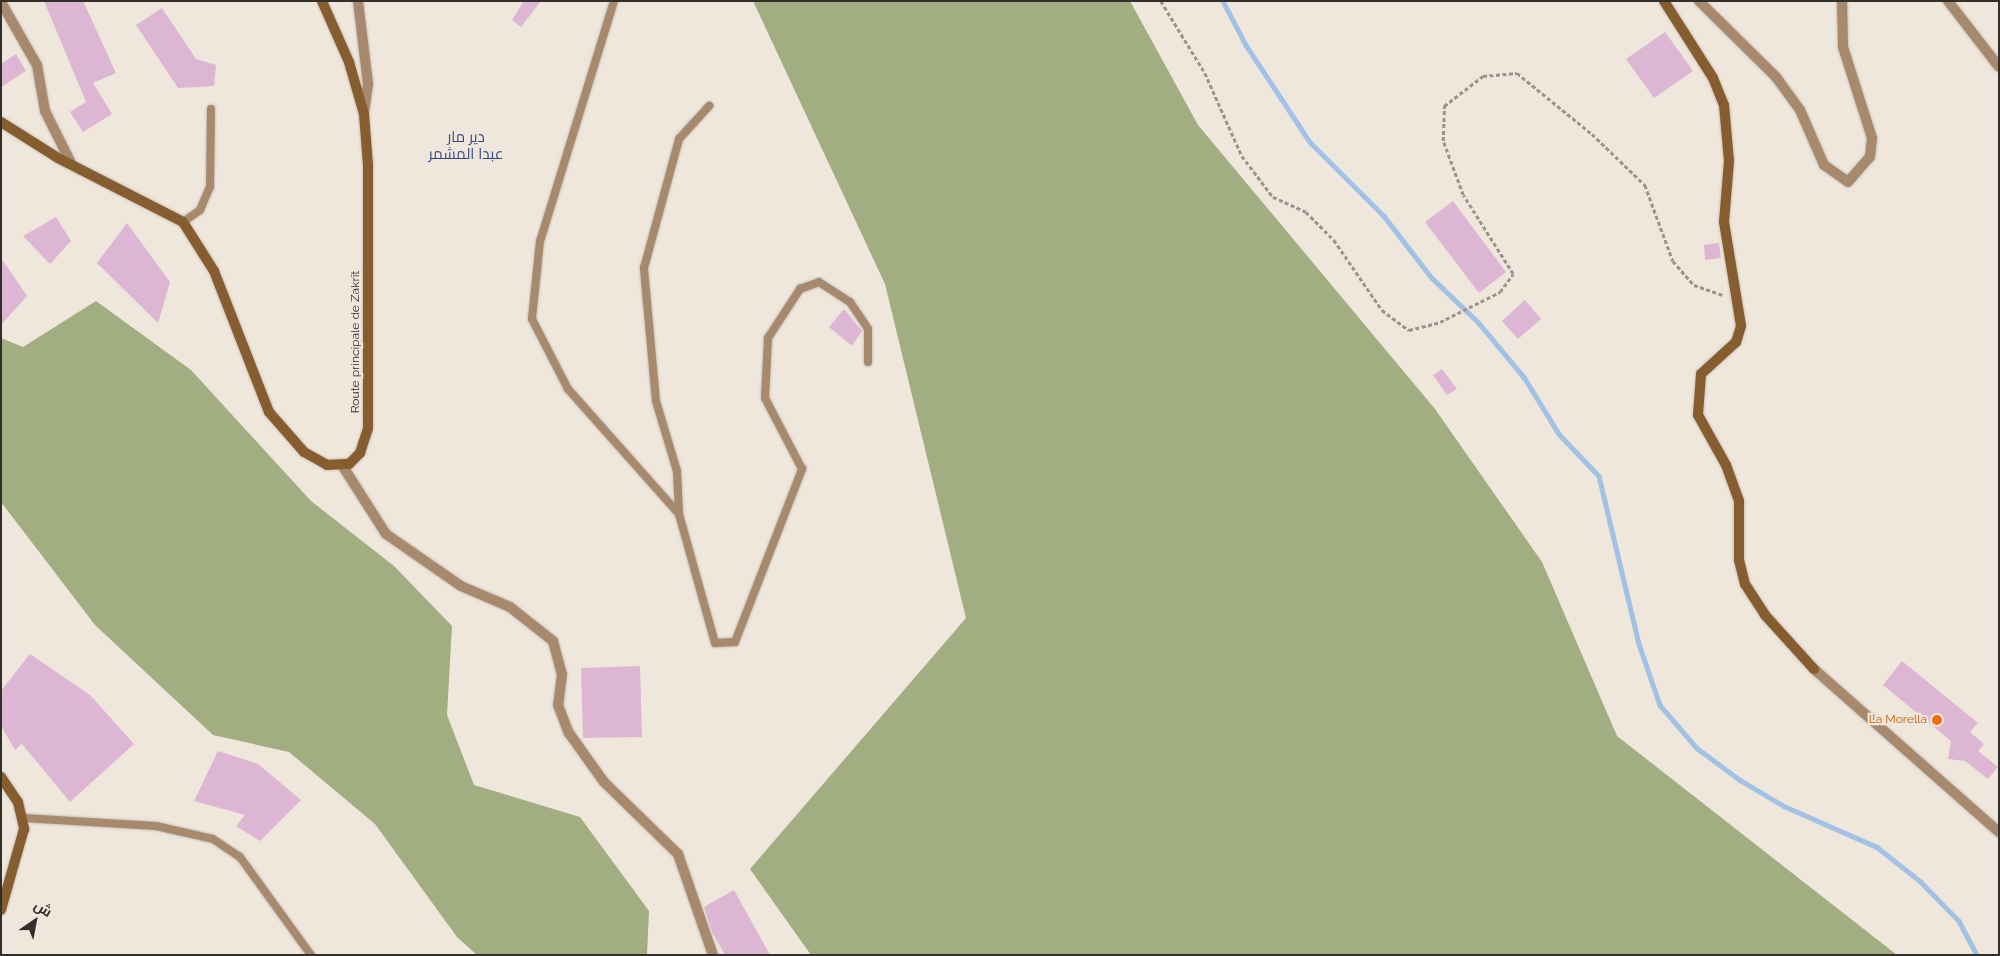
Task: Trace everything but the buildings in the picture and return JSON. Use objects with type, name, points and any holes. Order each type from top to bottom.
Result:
[{"type":"street","name":"Route principale de Zakrît","points":[[322,1],[349,62],[364,114],[368,428],[360,453],[342,465]]},
{"type":"street","points":[[358,1],[368,84],[364,114]]},
{"type":"street","points":[[1664,1],[1713,78],[1724,106],[1729,161],[1724,222],[1740,334],[1701,374],[1698,416],[1726,465],[1739,500],[1740,560],[1745,584],[1765,616],[1814,669],[1999,832]]},
{"type":"street","points":[[1698,1],[1776,77],[1800,110],[1824,165],[1848,182],[1870,157],[1872,138],[1843,47],[1842,1]]},
{"type":"street","points":[[1948,1],[1999,67]]},
{"type":"street","points":[[1,2],[37,65],[45,112],[72,165]]},
{"type":"street","points":[[1,122],[72,165],[183,222],[214,271],[268,412],[304,452],[327,465],[342,465],[386,534],[461,586],[510,607],[553,641],[562,674],[558,706],[568,733],[604,782],[678,854],[712,955]]},
{"type":"street","points":[[1,777],[24,818],[22,845],[1,910]]},
{"type":"lane","points":[[614,1],[540,241],[532,319],[568,389],[679,514]]},
{"type":"lane","points":[[709,106],[678,139],[644,268],[656,401],[678,471],[679,514],[716,643],[735,642],[802,469],[765,398],[768,338],[800,288],[819,282],[850,302],[868,330],[868,362]]},
{"type":"lane","points":[[183,222],[200,210],[210,187],[211,109]]},
{"type":"lane","points":[[24,818],[156,826],[213,839],[240,857],[311,955]]},
{"type":"path","points":[[1161,1],[1205,73],[1242,156],[1273,197],[1306,212],[1334,240],[1382,310],[1409,330],[1440,322],[1500,292],[1513,274],[1464,195],[1444,141],[1444,106],[1483,76],[1518,73],[1547,92],[1645,185],[1673,261],[1694,284],[1736,300]]},
{"type":"green space","points":[[753,1],[1130,1],[1198,125],[1435,409],[1542,562],[1617,736],[1897,955],[811,955],[750,869],[966,618],[885,284]]},
{"type":"green space","points":[[96,301],[191,370],[311,501],[394,566],[452,626],[447,715],[474,785],[580,817],[649,911],[647,955],[477,955],[457,937],[375,824],[289,752],[213,735],[95,625],[1,502],[1,338],[23,347]]},
{"type":"waterway","points":[[1223,1],[1246,45],[1310,142],[1384,216],[1432,278],[1478,322],[1524,377],[1559,434],[1599,476],[1639,644],[1660,705],[1697,748],[1740,780],[1784,806],[1877,847],[1920,881],[1959,921],[1977,955]]},
{"type":"place","name":"La Morella","points":[[1937,720]]},
{"type":"district","name":"دير مار عبدا المشمر","points":[[466,146]]}]
